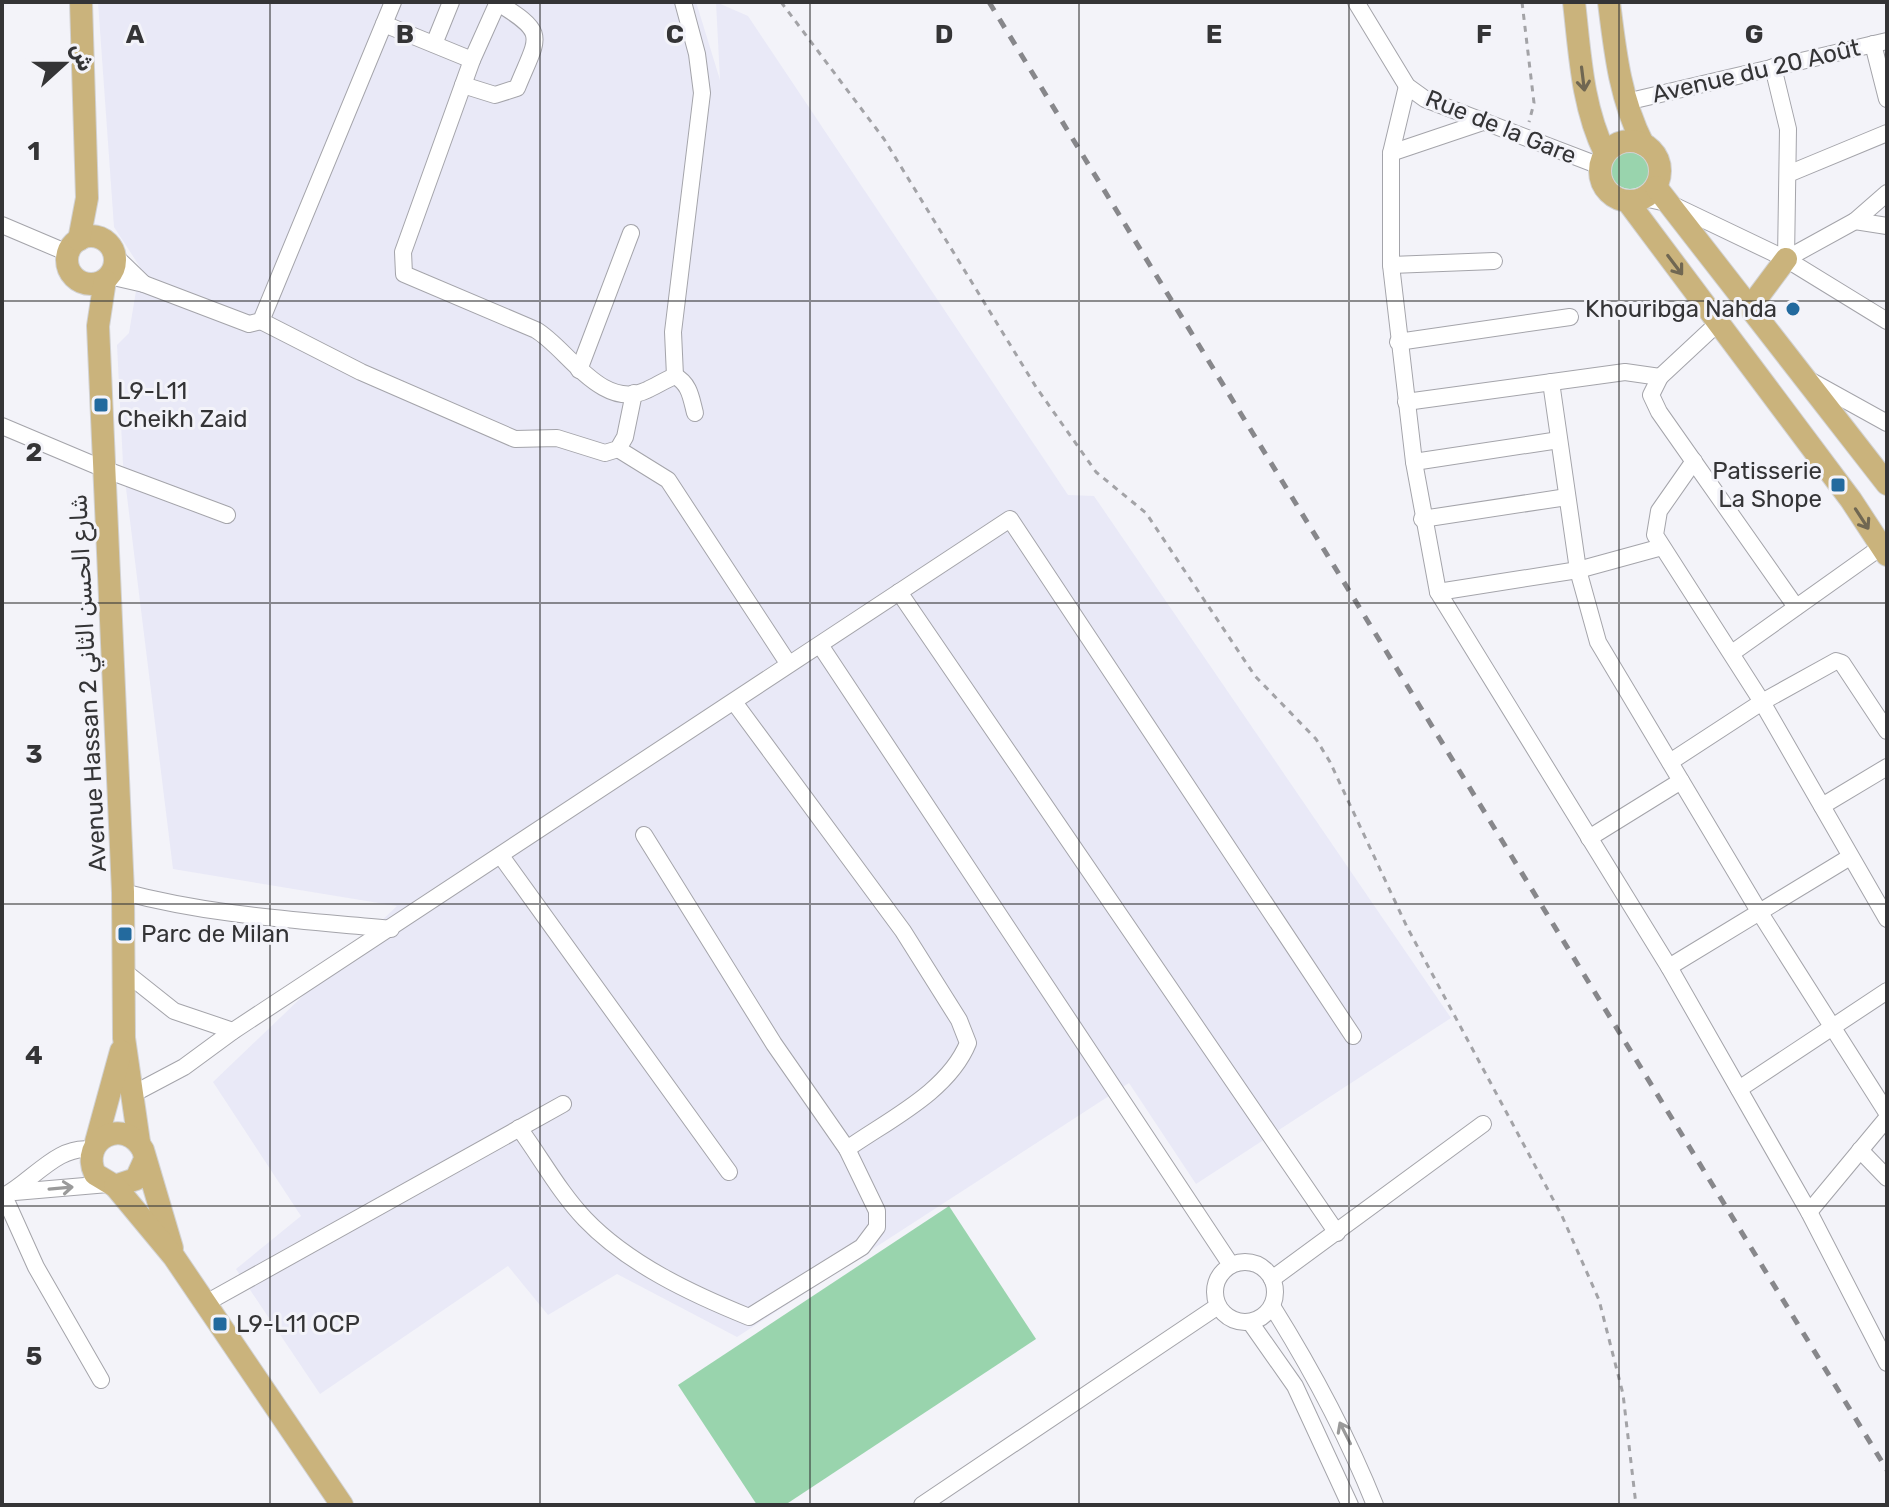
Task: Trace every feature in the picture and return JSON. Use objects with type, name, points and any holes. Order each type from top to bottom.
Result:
[{"type":"main road","points":[[81,2],[87,198],[82,243],[70,272],[104,274],[109,244],[82,243]]},
{"type":"main road","points":[[1574,2],[1585,97],[1603,160],[1600,179],[1606,190],[1671,204],[1887,484]]},
{"type":"main road","points":[[1609,2],[1626,102],[1643,144],[1659,162],[1643,196]]},
{"type":"main road","points":[[1603,160],[1618,143],[1643,144]]},
{"type":"main road","points":[[1643,196],[1718,323],[1851,500],[1884,551]]},
{"type":"main road","points":[[1751,306],[1786,259]]},
{"type":"main road","name":"Avenue Hassan 2 شارع الحسن الثاني","points":[[104,274],[98,326],[123,892],[124,1038],[142,1150],[174,1257]]},
{"type":"main road","name":"Avenue Hassan 2 شارع الحسن الثاني","points":[[94,1146],[124,1038]]},
{"type":"main road","points":[[122,1132],[142,1150],[136,1179],[112,1185],[95,1174],[94,1146],[103,1136],[122,1132]]},
{"type":"main road","name":"Avenue Hassan 2 شارع الحسن الثاني","points":[[112,1185],[174,1257],[342,1505]]},
{"type":"street","points":[[261,321],[393,2]]},
{"type":"street","points":[[434,44],[451,2]]},
{"type":"street","points":[[463,85],[495,95],[517,88],[535,43],[530,22],[498,2],[472,60],[463,85],[403,252],[404,274],[549,337],[594,383],[634,393],[675,376]]},
{"type":"street","points":[[675,376],[673,332],[702,93],[697,54],[683,2]]},
{"type":"street","name":"Rue de la Gare","points":[[1356,2],[1407,86],[1444,109],[1603,160]]},
{"type":"street","points":[[384,24],[472,60]]},
{"type":"street","points":[[1880,42],[1887,99]]},
{"type":"street","name":"Avenue du 20 Août","points":[[1626,102],[1880,42]]},
{"type":"street","points":[[1773,67],[1788,129],[1786,259]]},
{"type":"street","points":[[1407,86],[1391,153],[1391,265],[1422,519],[1438,592],[1669,967],[1881,1341],[1887,1363]]},
{"type":"street","points":[[1391,153],[1483,122]]},
{"type":"street","points":[[1788,174],[1887,133]]},
{"type":"street","points":[[1786,259],[1855,221],[1887,193]]},
{"type":"street","points":[[1671,204],[1786,259],[1887,321]]},
{"type":"street","points":[[1855,221],[1887,226]]},
{"type":"street","points":[[2,225],[82,243]]},
{"type":"street","points":[[579,370],[631,233]]},
{"type":"street","points":[[1391,265],[1494,261]]},
{"type":"street","points":[[104,274],[144,284],[249,324],[261,321],[361,372],[515,439],[557,438],[605,453],[618,449],[625,437],[634,393]]},
{"type":"street","points":[[1398,342],[1570,317]]},
{"type":"street","points":[[1718,323],[1660,377],[1651,395],[1796,607]]},
{"type":"street","points":[[1406,402],[1625,372],[1660,377]]},
{"type":"street","points":[[675,376],[683,381],[690,393],[695,413]]},
{"type":"street","points":[[1807,379],[1887,423]]},
{"type":"street","points":[[1551,382],[1578,570],[1598,642],[1760,913],[1887,1116],[1809,1212]]},
{"type":"street","points":[[2,426],[104,469],[227,515]]},
{"type":"street","points":[[1414,462],[1559,440]]},
{"type":"street","points":[[618,449],[668,480],[786,660]]},
{"type":"street","points":[[1694,461],[1659,511],[1655,535],[1762,702],[1887,919]]},
{"type":"street","points":[[1422,519],[1567,497]]},
{"type":"street","points":[[133,1094],[184,1067],[233,1031],[1010,519],[1353,1036]]},
{"type":"street","points":[[1438,592],[1578,570],[1662,547]]},
{"type":"street","points":[[1732,653],[1796,607],[1884,551]]},
{"type":"street","points":[[899,592],[1337,1233]]},
{"type":"street","points":[[820,645],[1231,1265]]},
{"type":"street","points":[[1670,762],[1762,702],[1836,661],[1842,663],[1887,731]]},
{"type":"street","points":[[734,702],[903,931],[959,1020],[968,1043],[959,1065],[937,1085],[847,1149]]},
{"type":"street","points":[[1822,806],[1887,767]]},
{"type":"street","points":[[1589,838],[1681,781]]},
{"type":"street","points":[[519,1128],[583,1217],[620,1251],[719,1305],[749,1317],[862,1247],[877,1227],[877,1211],[847,1149],[774,1044],[644,835]]},
{"type":"street","points":[[501,856],[729,1172]]},
{"type":"street","points":[[1669,967],[1850,857]]},
{"type":"street","points":[[123,892],[231,915],[391,929]]},
{"type":"street","points":[[125,972],[174,1011],[233,1031]]},
{"type":"street","points":[[1739,1089],[1834,1030],[1887,991]]},
{"type":"street","points":[[206,1303],[563,1104]]},
{"type":"street","points":[[1272,1279],[1483,1124]]},
{"type":"street","points":[[6,1195],[61,1156],[94,1146]]},
{"type":"street","points":[[1860,1150],[1887,1178]]},
{"type":"street","points":[[6,1195],[112,1185]]},
{"type":"street","points":[[6,1195],[36,1267],[101,1380]]},
{"type":"street","points":[[1241,1262],[1259,1265],[1272,1279],[1275,1288],[1272,1306],[1267,1314],[1250,1322],[1232,1320],[1218,1306],[1218,1279],[1231,1265],[1241,1262]]},
{"type":"street","points":[[922,1505],[1218,1306]]},
{"type":"street","points":[[1272,1306],[1313,1372],[1351,1446],[1375,1505]]},
{"type":"street","points":[[1250,1322],[1295,1386],[1350,1505]]},
{"type":"path","points":[[781,2],[884,139],[1036,387],[1096,472],[1146,513],[1255,676],[1316,739],[1330,762],[1407,927],[1562,1216],[1599,1300],[1623,1394],[1636,1505]]},
{"type":"path","points":[[1522,2],[1534,103],[1525,137]]},
{"type":"shaded area","points":[[98,2],[696,2],[720,80],[716,2],[748,16],[1068,495],[1094,496],[1451,1018],[1196,1184],[1129,1083],[737,1337],[617,1274],[548,1315],[508,1266],[320,1394],[236,1269],[301,1216],[213,1082],[397,906],[173,869],[123,464],[117,345],[129,333],[140,267],[114,227]]},
{"type":"green space","points":[[1630,151],[1644,156],[1649,170],[1644,184],[1630,189],[1616,184],[1611,170],[1616,156]]},
{"type":"green space","points":[[949,1206],[1036,1339],[785,1505],[757,1505],[678,1385]]},
{"type":"railway","points":[[989,2],[1887,1470]]},
{"type":"place","name":"Khouribga Nahda","points":[[1793,309]]},
{"type":"place","name":"L9-L11 Cheikh Zaid","points":[[101,405]]},
{"type":"place","name":"Patisserie La Shope","points":[[1838,485]]},
{"type":"place","name":"Parc de Milan","points":[[125,934]]},
{"type":"place","name":"L9-L11 OCP","points":[[220,1324]]}]
